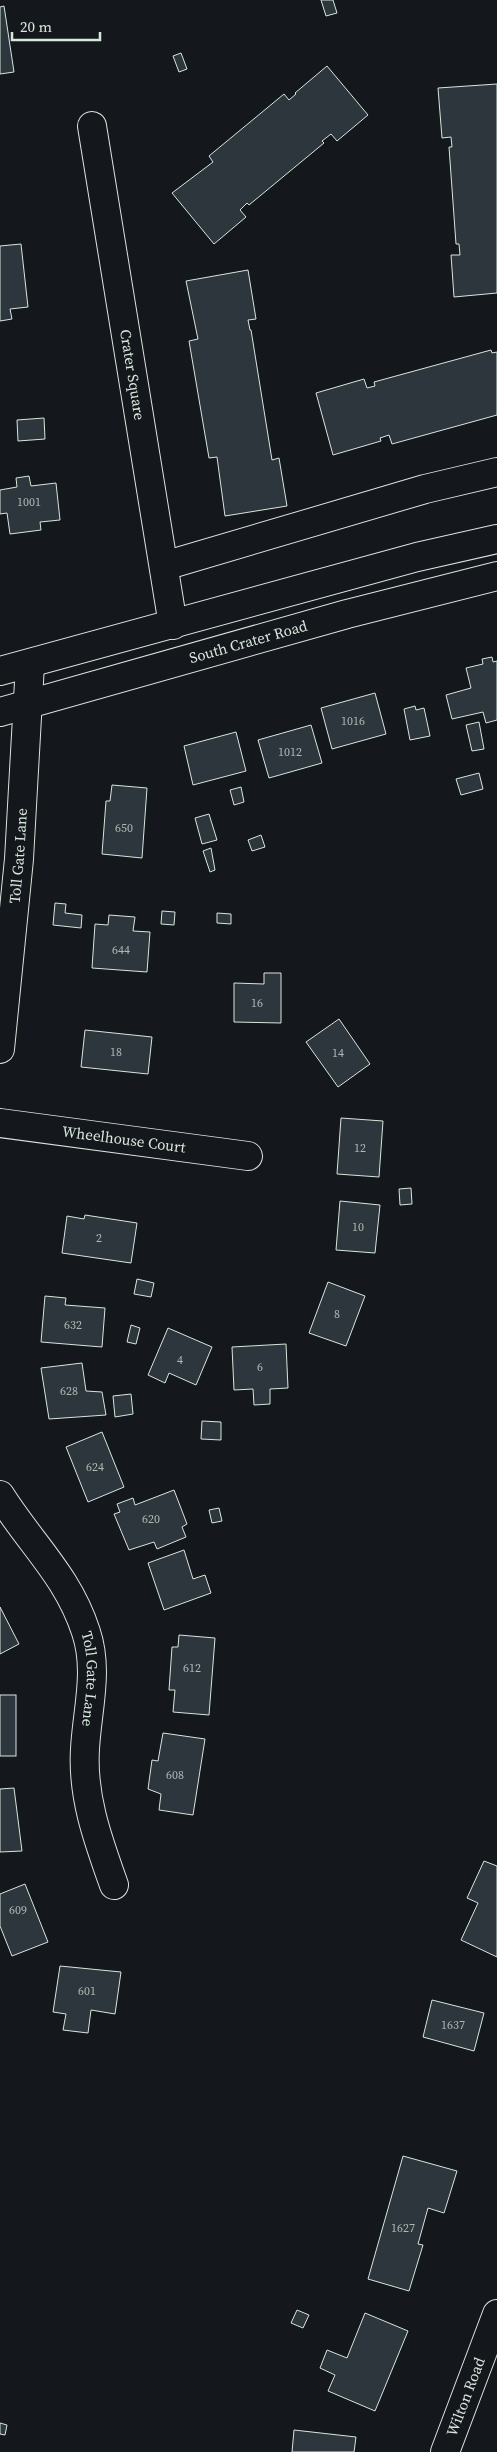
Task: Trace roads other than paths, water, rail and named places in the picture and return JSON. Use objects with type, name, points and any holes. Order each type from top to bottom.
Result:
[{"type":"street","name":"Crater Square","points":[[92,126],[174,625]]},
{"type":"street","points":[[164,566],[425,489],[497,472]]},
{"type":"street","points":[[0,671],[174,625],[417,557],[497,539]]},
{"type":"street","name":"South Crater Road","points":[[0,712],[348,614],[497,576]]},
{"type":"street","name":"Toll Gate Lane","points":[[0,1049],[19,859],[30,664]]},
{"type":"street","name":"Wheelhouse Court","points":[[0,1123],[248,1156]]},
{"type":"street","name":"Toll Gate Lane","points":[[0,1495],[46,1556],[74,1601],[87,1634],[93,1669],[85,1749],[86,1789],[93,1828],[114,1885]]},
{"type":"street","name":"Wilton Road","points":[[445,2452],[497,2314]]}]
